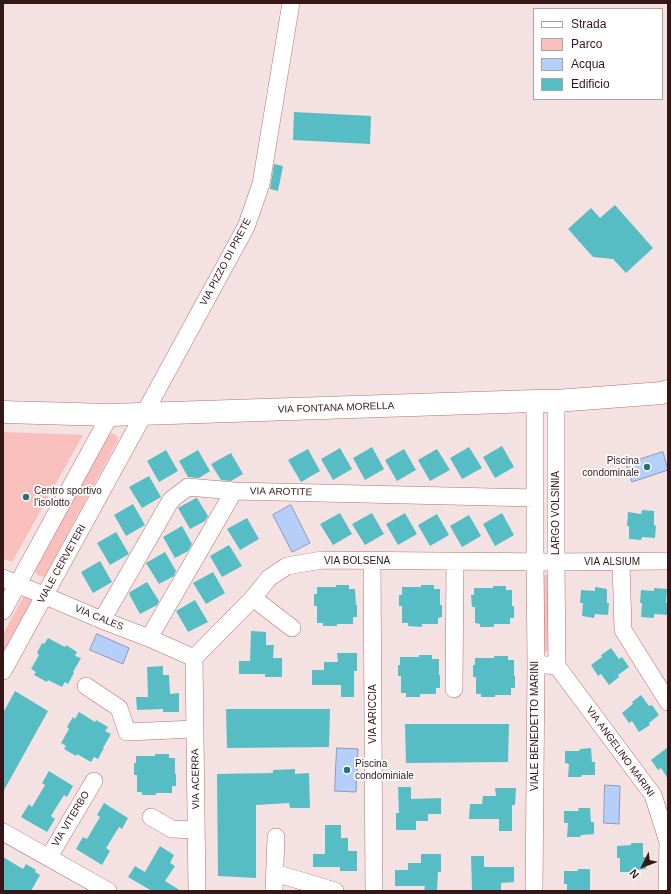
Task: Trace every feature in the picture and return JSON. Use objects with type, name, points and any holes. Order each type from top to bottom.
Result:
[{"type":"street","name":"VIA PIZZO DI PRETE","points":[[144,414],[246,227],[261,184],[291,3]]},
{"type":"street","name":"VIA FONTANA MORELLA","points":[[3,412],[110,415],[556,401],[662,393],[668,391]]},
{"type":"street","name":"LARGO VOLSINIA","points":[[535,401],[535,562],[556,562],[556,401]]},
{"type":"street","name":"VIALE CERVETERI","points":[[3,671],[144,414]]},
{"type":"street","points":[[3,611],[10,581],[110,415]]},
{"type":"street","name":"VIA AROTITE","points":[[102,620],[171,500],[188,487],[234,491],[535,498]]},
{"type":"street","points":[[149,638],[234,491]]},
{"type":"street","name":"VIA BOLSENA","points":[[194,658],[253,598],[270,578],[287,566],[322,560],[535,562]]},
{"type":"street","name":"VIA ARICCIA","points":[[372,560],[374,891]]},
{"type":"street","name":"VIA ALSIUM","points":[[556,562],[668,561]]},
{"type":"street","points":[[454,689],[455,562]]},
{"type":"street","name":"VIALE BENEDETTO MARINI","points":[[534,891],[536,664],[535,562]]},
{"type":"street","points":[[536,664],[557,666],[556,562]]},
{"type":"street","points":[[621,562],[623,630],[668,702]]},
{"type":"street","name":"VIA CALES","points":[[10,581],[194,658]]},
{"type":"street","points":[[253,598],[292,628]]},
{"type":"street","name":"VIA ACERRA","points":[[194,658],[197,891]]},
{"type":"street","name":"VIA ANGELINO MARINI","points":[[557,666],[660,795],[668,842],[667,891]]},
{"type":"street","points":[[86,686],[119,708],[127,732],[195,729]]},
{"type":"street","name":"VIA VITERBO","points":[[49,857],[94,781]]},
{"type":"street","points":[[151,817],[172,829],[196,830]]},
{"type":"street","name":"VIA VITERBO","points":[[3,832],[108,891]]},
{"type":"street","points":[[274,891],[276,837]]},
{"type":"street","points":[[274,873],[335,891]]},
{"type":"green space","name":"Centro sportivo l'isolotto","points":[[3,432],[83,435],[12,562],[3,559]]},
{"type":"green space","points":[[111,434],[116,435],[118,440],[45,576],[42,577],[35,572],[107,436]]},
{"type":"green space","points":[[543,575],[548,575],[550,650],[545,652],[540,648]]},
{"type":"green space","points":[[23,597],[26,597],[32,601],[3,657],[3,634]]},
{"type":"water","name":"Piscina condominale","points":[[663,452],[668,470],[632,482],[626,464]]},
{"type":"water","points":[[291,505],[310,543],[292,552],[273,515]]},
{"type":"water","points":[[97,634],[129,648],[123,664],[90,650]]},
{"type":"water","name":"Piscina condominiale","points":[[337,748],[358,749],[356,792],[335,791]]},
{"type":"water","points":[[605,785],[620,786],[619,824],[604,823]]},
{"type":"building","points":[[294,112],[371,116],[370,144],[293,140]]},
{"type":"building","points":[[274,164],[283,166],[278,191],[270,189]]},
{"type":"building","points":[[615,205],[653,248],[626,273],[613,259],[593,257],[568,229],[591,208],[600,218]]},
{"type":"building","points":[[502,446],[514,467],[495,478],[483,457]]},
{"type":"building","points":[[372,447],[384,469],[365,480],[353,458]]},
{"type":"building","points":[[469,447],[482,468],[462,479],[450,458]]},
{"type":"building","points":[[340,448],[352,469],[333,480],[321,459]]},
{"type":"building","points":[[308,449],[320,471],[301,482],[288,460]]},
{"type":"building","points":[[404,449],[416,470],[397,481],[385,460]]},
{"type":"building","points":[[437,449],[450,470],[430,481],[418,460]]},
{"type":"building","points":[[166,450],[178,471],[159,482],[147,461]]},
{"type":"building","points":[[198,450],[210,471],[199,478],[188,477],[179,461]]},
{"type":"building","points":[[231,453],[243,474],[231,481],[221,480],[211,464]]},
{"type":"building","points":[[149,476],[161,497],[142,508],[129,487]]},
{"type":"building","points":[[196,498],[208,516],[205,521],[190,529],[178,508]]},
{"type":"building","points":[[133,504],[145,525],[126,536],[114,515]]},
{"type":"building","points":[[642,510],[654,511],[654,525],[656,526],[655,538],[642,537],[641,540],[629,539],[629,526],[627,526],[628,512],[641,514]]},
{"type":"building","points":[[340,513],[352,534],[333,545],[320,524]]},
{"type":"building","points":[[372,513],[384,534],[365,545],[352,524]]},
{"type":"building","points":[[405,513],[417,534],[398,545],[386,524]]},
{"type":"building","points":[[502,513],[514,535],[495,546],[483,524]]},
{"type":"building","points":[[437,514],[449,535],[430,546],[418,525]]},
{"type":"building","points":[[469,515],[481,536],[462,547],[450,526]]},
{"type":"building","points":[[247,518],[259,539],[240,550],[227,529]]},
{"type":"building","points":[[182,526],[192,544],[188,551],[175,558],[163,537]]},
{"type":"building","points":[[116,532],[129,554],[110,565],[97,543]]},
{"type":"building","points":[[229,545],[242,566],[222,577],[210,556]]},
{"type":"building","points":[[165,552],[176,571],[174,576],[159,584],[146,563]]},
{"type":"building","points":[[100,561],[112,582],[93,593],[81,572]]},
{"type":"building","points":[[213,572],[225,593],[206,604],[193,583]]},
{"type":"building","points":[[147,582],[159,601],[157,605],[140,614],[129,594]]},
{"type":"building","points":[[336,585],[349,585],[349,589],[355,589],[357,617],[353,617],[353,624],[323,626],[323,623],[317,623],[317,606],[314,606],[314,594],[317,594],[317,587],[336,587]]},
{"type":"building","points":[[421,585],[434,585],[434,589],[440,589],[442,617],[438,618],[438,624],[422,624],[422,627],[408,626],[408,623],[402,623],[402,606],[399,606],[399,595],[402,595],[402,587],[421,587]]},
{"type":"building","points":[[493,586],[506,586],[506,590],[512,590],[514,618],[510,618],[510,624],[494,624],[494,627],[480,627],[480,624],[475,623],[475,607],[472,607],[471,595],[474,595],[474,588],[493,588]]},
{"type":"building","points":[[595,587],[607,589],[607,603],[609,603],[608,615],[595,614],[594,618],[582,616],[583,603],[580,603],[581,590],[595,591]]},
{"type":"building","points":[[654,588],[667,589],[666,603],[668,603],[668,615],[654,614],[654,618],[641,617],[641,590],[654,591]]},
{"type":"building","points":[[195,600],[208,622],[188,632],[176,611]]},
{"type":"building","points":[[251,631],[266,632],[266,645],[274,645],[273,658],[282,658],[282,677],[265,677],[265,674],[239,674],[239,661],[250,661]]},
{"type":"building","points":[[48,638],[65,647],[66,645],[77,652],[75,656],[81,658],[68,684],[65,682],[62,687],[48,680],[47,682],[34,675],[36,672],[31,669],[39,655],[37,653],[42,643],[44,644]]},
{"type":"building","points":[[611,648],[619,659],[622,657],[629,667],[618,675],[619,677],[609,685],[601,674],[598,676],[591,665]]},
{"type":"building","points":[[337,653],[357,653],[357,671],[354,671],[354,697],[341,697],[341,685],[312,685],[312,670],[324,670],[324,662],[338,662]]},
{"type":"building","points":[[419,655],[432,655],[432,659],[439,659],[440,688],[436,688],[436,694],[420,694],[420,697],[406,697],[406,693],[401,693],[401,676],[398,676],[400,657],[419,657]]},
{"type":"building","points":[[494,656],[508,656],[508,660],[514,660],[515,688],[511,688],[511,695],[481,697],[481,694],[476,694],[476,677],[473,677],[473,665],[475,665],[475,658],[494,658]]},
{"type":"building","points":[[163,666],[163,675],[169,675],[170,694],[179,693],[179,712],[163,712],[163,709],[137,710],[136,697],[148,697],[147,667]]},
{"type":"building","points":[[15,691],[48,711],[3,792],[3,713]]},
{"type":"building","points":[[641,695],[649,706],[652,705],[659,715],[649,723],[650,725],[639,732],[632,721],[629,723],[622,713]]},
{"type":"building","points":[[226,709],[330,709],[329,747],[227,748]]},
{"type":"building","points":[[79,712],[95,722],[96,720],[108,727],[105,731],[111,734],[98,759],[94,757],[91,762],[64,749],[66,746],[61,743],[69,729],[67,727],[73,717],[75,719]]},
{"type":"building","points":[[405,724],[509,724],[508,762],[406,763]]},
{"type":"building","points":[[668,747],[668,779],[661,768],[658,770],[651,760]]},
{"type":"building","points":[[591,748],[592,762],[595,762],[595,775],[568,777],[569,764],[565,763],[565,751],[579,751],[580,749]]},
{"type":"building","points":[[155,754],[169,754],[169,758],[175,758],[176,786],[172,786],[172,793],[142,795],[142,792],[137,792],[137,775],[134,775],[134,763],[136,763],[136,756],[155,756]]},
{"type":"building","points":[[295,769],[295,774],[309,773],[310,808],[290,808],[289,803],[256,805],[256,878],[218,876],[217,774],[273,773],[273,770]]},
{"type":"building","points":[[49,771],[73,786],[67,797],[64,795],[51,816],[55,819],[47,832],[21,817],[29,804],[32,807],[45,785],[42,783]]},
{"type":"building","points":[[398,787],[411,787],[411,799],[441,798],[441,814],[428,814],[428,821],[416,821],[416,830],[396,830],[396,813],[399,813]]},
{"type":"building","points":[[495,788],[516,788],[515,805],[512,805],[512,831],[499,831],[499,819],[469,819],[470,804],[482,804],[483,796],[496,796]]},
{"type":"building","points":[[104,803],[128,818],[122,829],[119,827],[106,848],[110,851],[102,865],[76,849],[83,837],[87,839],[100,817],[97,815]]},
{"type":"building","points":[[578,808],[590,808],[591,822],[594,822],[594,834],[581,835],[580,837],[567,837],[568,823],[564,823],[564,811],[579,811]]},
{"type":"building","points":[[325,825],[341,825],[341,838],[348,838],[348,851],[357,851],[357,871],[340,871],[340,867],[313,867],[313,854],[325,854]]},
{"type":"building","points":[[631,843],[643,843],[643,857],[647,857],[646,869],[633,870],[633,872],[620,872],[620,858],[617,858],[617,846],[631,845]]},
{"type":"building","points":[[160,846],[174,855],[170,863],[175,866],[165,881],[181,891],[152,891],[128,877],[135,866],[145,872]]},
{"type":"building","points":[[421,854],[441,854],[441,872],[438,872],[437,891],[424,891],[425,886],[395,886],[395,870],[408,870],[408,863],[421,863]]},
{"type":"building","points":[[471,856],[484,856],[484,867],[514,867],[514,882],[501,883],[501,890],[472,891]]},
{"type":"building","points":[[3,857],[23,869],[26,864],[36,870],[35,872],[40,875],[31,891],[3,891]]},
{"type":"building","points":[[578,869],[590,869],[590,891],[567,891],[567,884],[564,884],[564,871],[578,871]]},
{"type":"place","name":"Piscina condominale","points":[[647,467]]},
{"type":"place","name":"Centro sportivo l'isolotto","points":[[26,497]]},
{"type":"place","name":"Piscina condominiale","points":[[347,770]]}]
